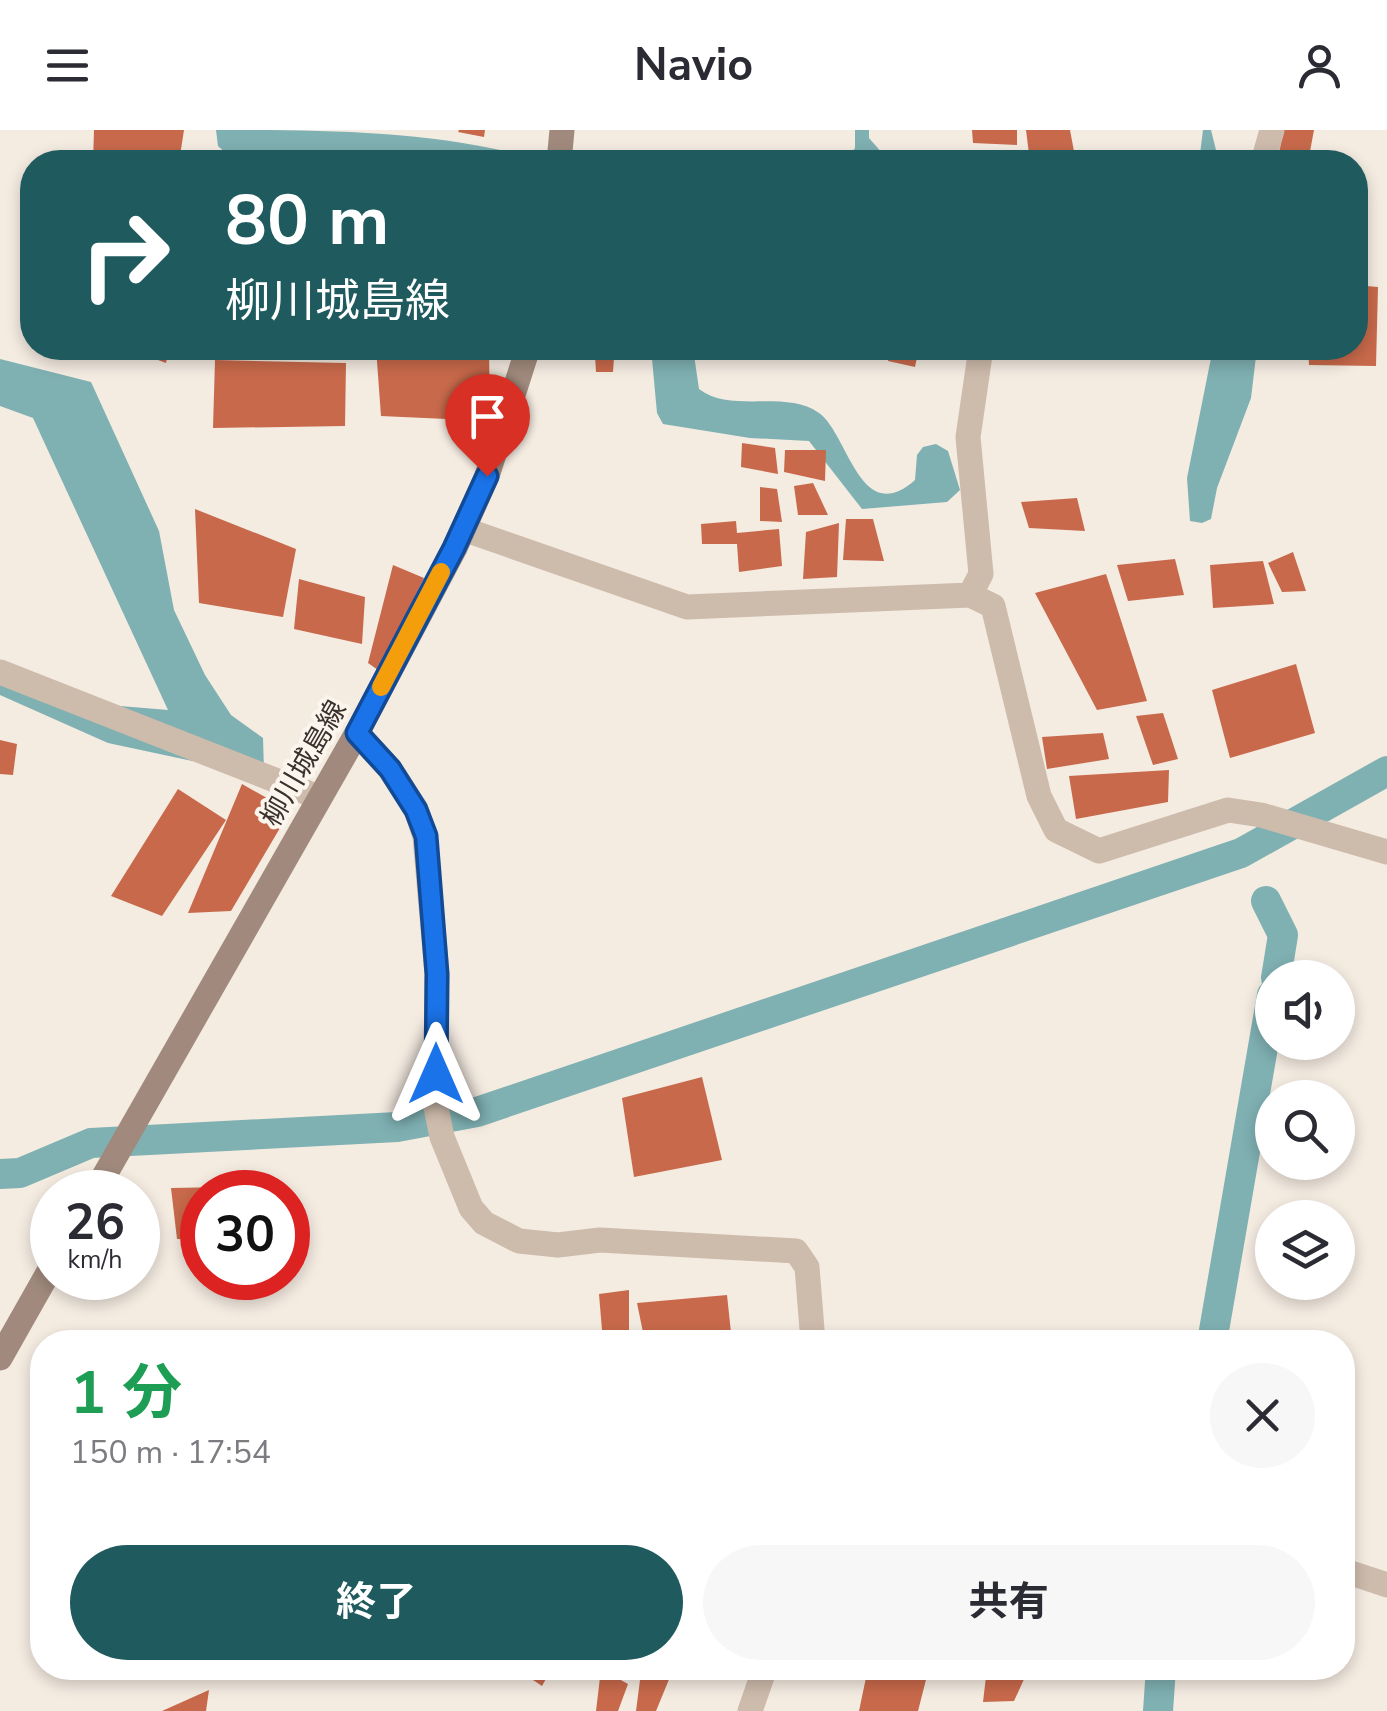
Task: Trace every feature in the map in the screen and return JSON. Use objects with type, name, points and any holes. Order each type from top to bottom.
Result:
[{"type":"main road","name":"柳川城島線","points":[[108,1170],[357,733],[464,529],[487,476],[524,360]]},
{"type":"main road","points":[[0,1358],[33,1300]]},
{"type":"street","points":[[970,594],[981,574],[968,436],[978,360]]},
{"type":"street","points":[[464,529],[687,607],[970,594],[994,606],[1039,796],[1056,830],[1099,851],[1228,810],[1261,815],[1387,852]]},
{"type":"street","points":[[0,672],[318,798]]},
{"type":"street","points":[[357,733],[390,769],[416,810],[426,836],[437,974],[436,1107],[442,1137],[471,1208],[484,1223],[519,1242],[558,1245],[600,1240],[796,1251],[807,1268],[812,1330]]},
{"type":"street","points":[[1355,1574],[1387,1585]]},
{"type":"street","points":[[750,1711],[761,1680]]},
{"type":"water","points":[[216,130],[383,134],[500,150],[222,150],[218,146]]},
{"type":"water","points":[[855,130],[869,130],[869,138],[880,150],[854,150]]},
{"type":"water","points":[[1203,130],[1211,130],[1216,150],[1200,150]]},
{"type":"water","points":[[0,359],[91,382],[159,531],[174,610],[205,675],[231,715],[263,738],[264,771],[108,743],[0,695],[0,683],[108,705],[168,710],[33,418],[0,406]]},
{"type":"water","points":[[652,360],[695,360],[699,389],[712,396],[790,403],[819,413],[857,472],[868,486],[881,493],[896,492],[915,480],[917,455],[923,447],[936,444],[948,451],[960,490],[947,502],[862,509],[809,441],[750,438],[663,424],[657,413]]},
{"type":"water","points":[[1211,360],[1256,360],[1251,398],[1217,488],[1211,519],[1202,523],[1190,521],[1187,478]]},
{"type":"building","points":[[94,130],[184,130],[181,150],[93,150]]},
{"type":"building","points":[[459,130],[485,130],[484,137]]},
{"type":"building","points":[[972,130],[1017,130],[1017,145],[973,143]]},
{"type":"building","points":[[1026,130],[1070,130],[1074,150],[1028,150]]},
{"type":"building","points":[[1283,130],[1314,130],[1310,150],[1280,150]]},
{"type":"building","points":[[1368,286],[1378,287],[1376,366],[1309,365],[1309,360],[1368,360]]},
{"type":"building","points":[[215,360],[346,363],[345,426],[213,428]]},
{"type":"building","points":[[377,360],[489,360],[490,421],[381,416]]},
{"type":"building","points":[[595,360],[614,360],[613,372],[596,372]]},
{"type":"building","points":[[888,360],[916,360],[915,367]]},
{"type":"building","points":[[742,443],[775,448],[778,474],[741,467]]},
{"type":"building","points":[[785,450],[826,450],[825,481],[784,472]]},
{"type":"building","points":[[813,483],[828,515],[798,515],[794,486]]},
{"type":"building","points":[[760,487],[777,489],[782,522],[760,521]]},
{"type":"building","points":[[1077,498],[1085,531],[1029,528],[1021,502]]},
{"type":"building","points":[[195,509],[296,549],[283,617],[199,603]]},
{"type":"building","points":[[846,519],[873,519],[884,561],[843,560]]},
{"type":"building","points":[[736,521],[737,533],[779,529],[782,566],[739,572],[737,544],[702,544],[701,524]]},
{"type":"building","points":[[839,523],[837,577],[803,579],[806,532]]},
{"type":"building","points":[[1293,552],[1306,591],[1282,592],[1268,563]]},
{"type":"building","points":[[1175,559],[1184,595],[1128,601],[1117,565]]},
{"type":"building","points":[[1263,561],[1274,604],[1213,608],[1210,565]]},
{"type":"building","points":[[393,565],[424,578],[378,670],[368,663]]},
{"type":"building","points":[[1106,574],[1147,701],[1097,710],[1035,593]]},
{"type":"building","points":[[299,579],[365,597],[362,644],[294,629]]},
{"type":"building","points":[[1296,664],[1315,733],[1230,758],[1212,690]]},
{"type":"building","points":[[1163,713],[1178,759],[1153,765],[1136,716]]},
{"type":"building","points":[[1103,733],[1109,759],[1047,769],[1042,737]]},
{"type":"building","points":[[0,740],[17,744],[13,775],[0,774]]},
{"type":"building","points":[[1169,770],[1168,802],[1076,819],[1069,776]]},
{"type":"building","points":[[242,784],[290,811],[231,911],[188,913]]},
{"type":"building","points":[[178,789],[226,820],[162,916],[111,896]]},
{"type":"building","points":[[702,1077],[722,1160],[634,1177],[622,1098]]},
{"type":"building","points":[[171,1188],[180,1188],[180,1239],[177,1239]]},
{"type":"building","points":[[629,1290],[629,1330],[602,1330],[599,1294]]},
{"type":"building","points":[[727,1295],[731,1330],[643,1330],[637,1303]]},
{"type":"building","points":[[600,1680],[628,1684],[618,1711],[596,1711]]},
{"type":"building","points":[[640,1680],[669,1680],[656,1711],[636,1711]]},
{"type":"building","points":[[865,1680],[926,1680],[918,1711],[859,1711]]},
{"type":"building","points":[[986,1680],[1024,1680],[1014,1701],[983,1702]]},
{"type":"building","points":[[209,1690],[206,1711],[162,1711]]},
{"type":"waterway","points":[[0,1174],[20,1173],[91,1143],[397,1127],[477,1112],[1241,853],[1387,771]]},
{"type":"waterway","points":[[1266,901],[1283,935],[1279,960]]},
{"type":"waterway","points":[[1214,1330],[1261,1060]]},
{"type":"waterway","points":[[1158,1711],[1160,1680]]},
{"type":"slow traffic","points":[[381,687],[441,572]]},
{"type":"route","points":[[436,1074],[437,974],[426,836],[416,810],[390,769],[357,733],[454,548],[487,476]]}]
